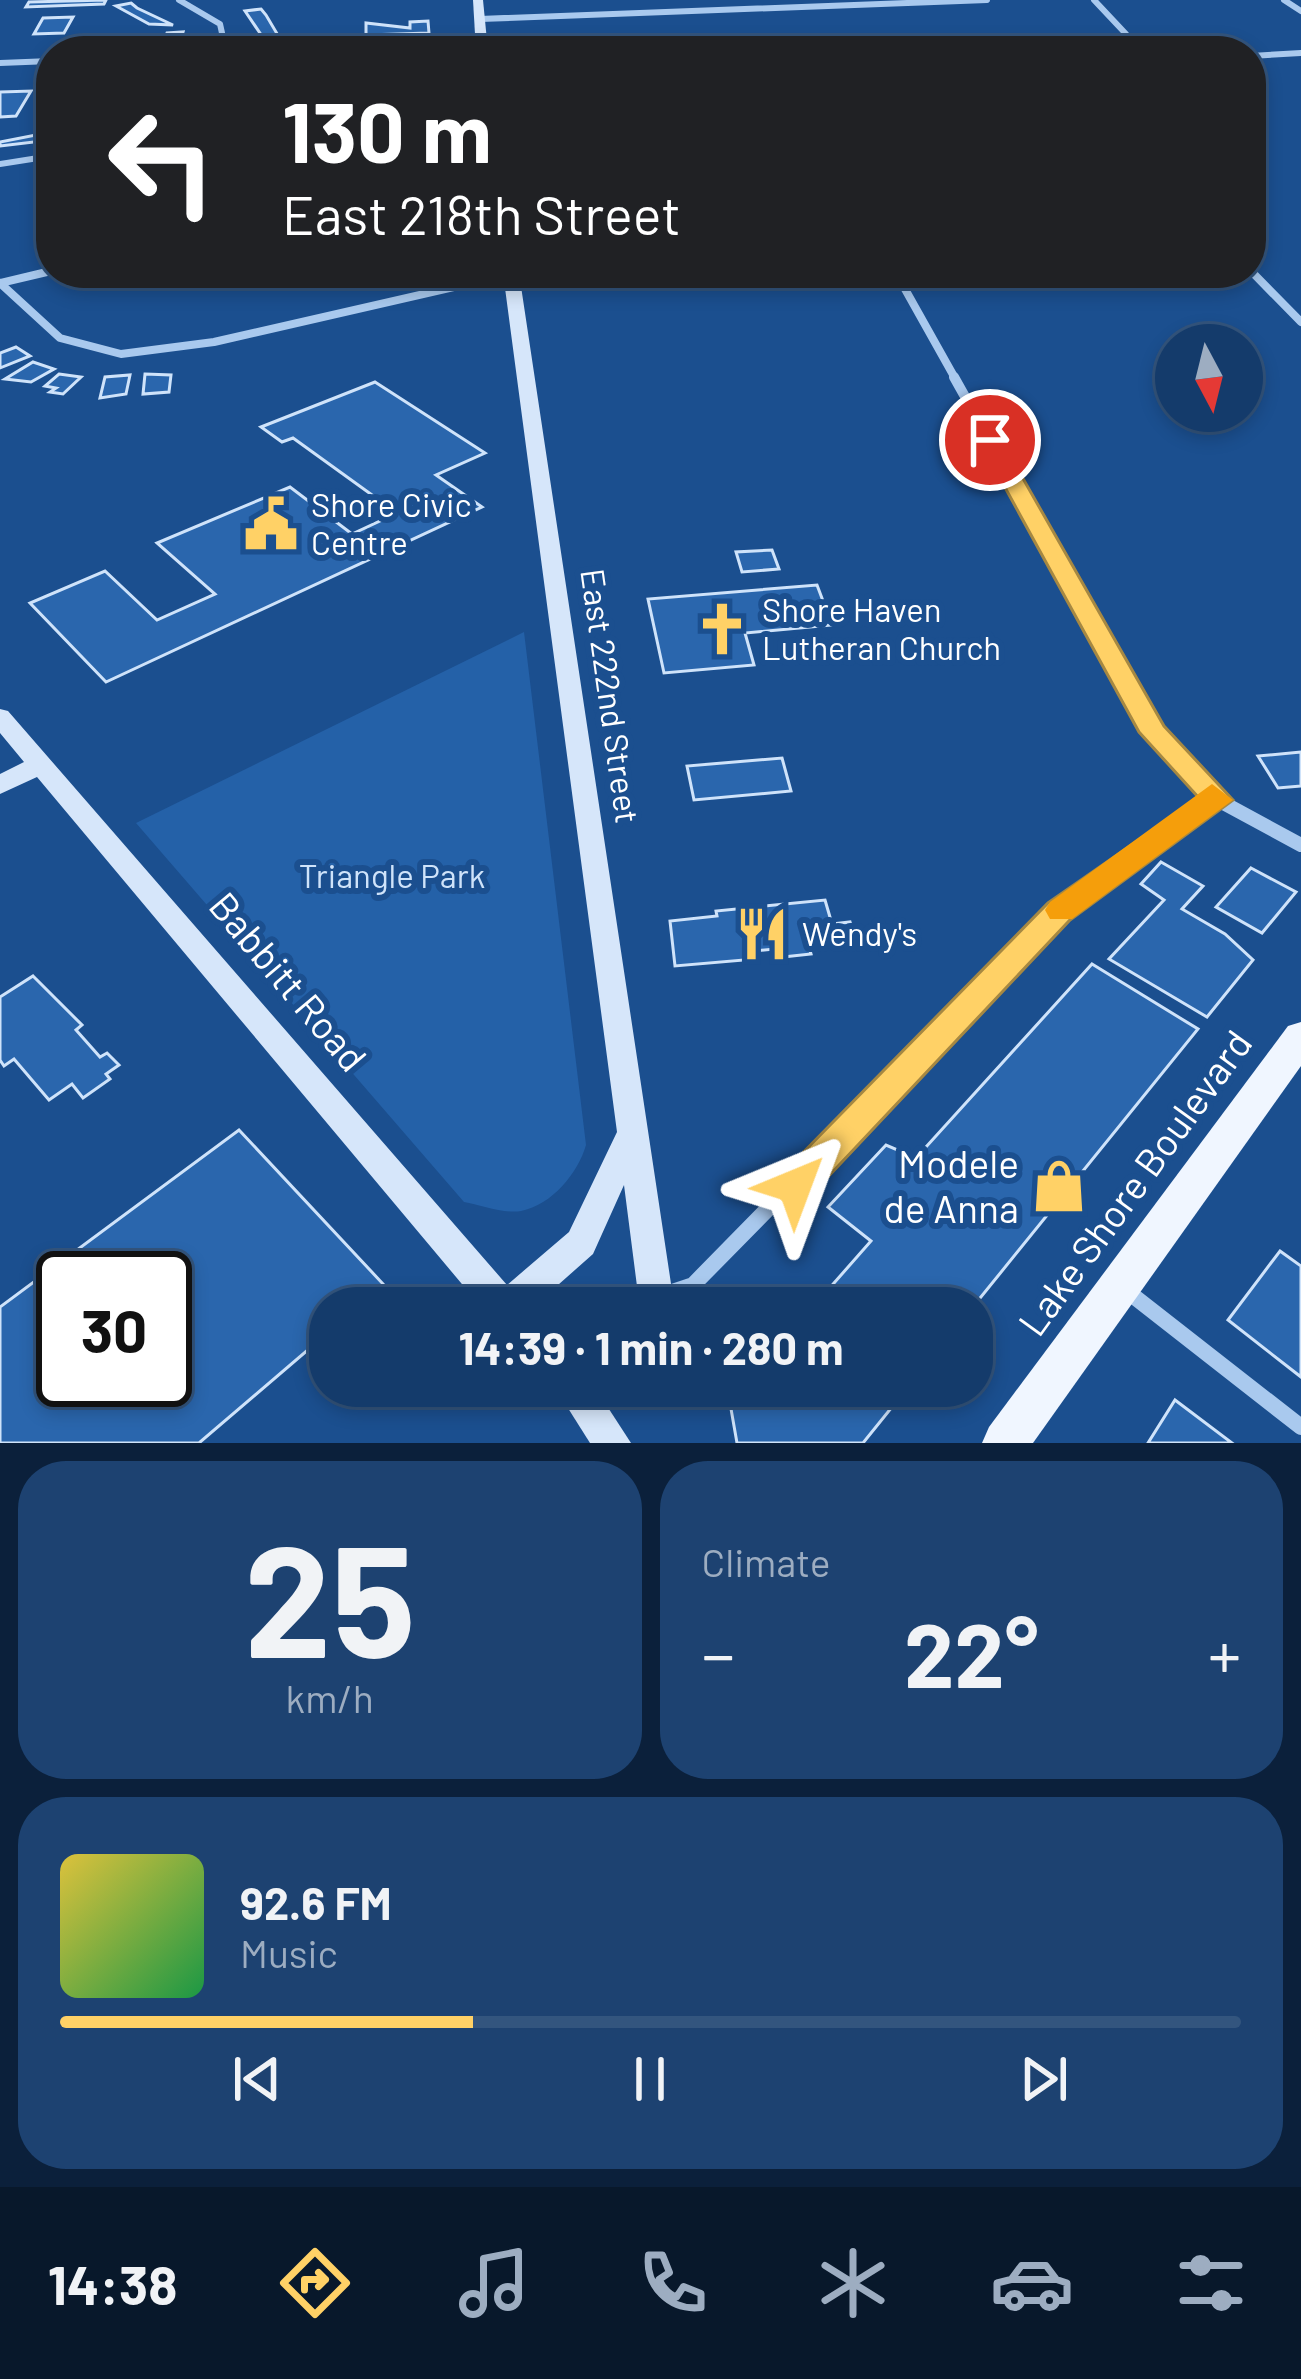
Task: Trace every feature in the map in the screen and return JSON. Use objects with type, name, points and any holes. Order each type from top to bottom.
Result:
[{"type":"main road","name":"Lake Shore Boulevard","points":[[1005,1443],[1301,1037]]},
{"type":"street","points":[[179,0],[218,19],[226,36]]},
{"type":"street","points":[[478,0],[481,36]]},
{"type":"street","points":[[480,19],[987,0]]},
{"type":"street","points":[[1094,0],[1124,36]]},
{"type":"street","points":[[1284,0],[1301,11]]},
{"type":"street","points":[[1266,55],[1301,53]]},
{"type":"street","points":[[0,63],[36,62]]},
{"type":"street","points":[[0,164],[36,158]]},
{"type":"street","points":[[0,283],[36,275]]},
{"type":"street","points":[[0,283],[60,338],[121,354],[214,342],[446,288]]},
{"type":"street","points":[[1266,286],[1301,322]]},
{"type":"street","name":"East 222nd Street","points":[[513,288],[633,1131],[650,1287]]},
{"type":"street","points":[[904,288],[1153,732],[1218,800],[1301,845]]},
{"type":"street","name":"Babbitt Road","points":[[0,717],[110,840],[487,1287]]},
{"type":"street","points":[[0,785],[39,765]]},
{"type":"street","points":[[688,1287],[1059,912],[1179,822],[1218,800]]},
{"type":"street","points":[[530,1287],[581,1243],[633,1131]]},
{"type":"street","points":[[1120,1285],[1301,1427]]},
{"type":"street","points":[[595,1407],[612,1443]]},
{"type":"green space","name":"Triangle Park","points":[[524,632],[586,1145],[570,1177],[553,1195],[515,1212],[464,1202],[136,823]]},
{"type":"building","points":[[106,0],[104,4],[26,7],[29,2]]},
{"type":"building","points":[[131,3],[173,25],[149,24],[116,6]]},
{"type":"building","points":[[261,9],[278,36],[262,36],[245,11]]},
{"type":"building","points":[[73,17],[64,33],[34,34],[43,18]]},
{"type":"building","points":[[428,21],[429,33],[366,35],[366,23],[410,28],[410,22]]},
{"type":"building","points":[[31,91],[16,116],[0,117],[0,92]]},
{"type":"building","points":[[36,135],[36,142],[0,146],[0,142]]},
{"type":"building","points":[[16,347],[30,356],[0,368],[0,353]]},
{"type":"building","points":[[33,362],[54,369],[31,382],[5,379]]},
{"type":"building","points":[[59,374],[81,377],[63,394],[50,392],[56,388],[45,386]]},
{"type":"building","points":[[145,374],[171,375],[169,392],[143,394]]},
{"type":"building","points":[[130,375],[126,394],[100,398],[105,377]]},
{"type":"building","name":"Shore Civic Centre","points":[[375,382],[485,453],[436,475],[482,507],[106,682],[30,603],[105,571],[157,620],[215,594],[157,543],[290,487],[352,534],[397,513],[293,438],[282,442],[261,427]]},
{"type":"building","points":[[772,550],[779,569],[742,572],[736,552]]},
{"type":"building","name":"Shore Haven Lutheran Church","points":[[817,585],[832,625],[745,633],[754,665],[664,673],[648,599]]},
{"type":"building","points":[[1301,752],[1301,786],[1278,788],[1258,756]]},
{"type":"building","points":[[782,758],[791,791],[694,800],[687,766]]},
{"type":"building","points":[[1161,862],[1203,886],[1182,909],[1225,934],[1253,960],[1207,1017],[1109,959],[1164,900],[1141,884]]},
{"type":"building","points":[[1251,868],[1296,892],[1262,933],[1216,907]]},
{"type":"building","name":"Wendy's","points":[[825,900],[832,924],[850,922],[856,943],[809,947],[811,954],[776,958],[774,949],[754,951],[756,959],[675,966],[670,921],[717,916],[716,911]]},
{"type":"building","points":[[1092,964],[1198,1029],[989,1287],[830,1287],[871,1241],[828,1207],[886,1145],[916,1158]]},
{"type":"building","points":[[33,976],[82,1025],[76,1030],[100,1057],[107,1053],[119,1065],[106,1074],[110,1079],[83,1098],[72,1084],[49,1100],[14,1059],[4,1066],[0,1060],[0,997]]},
{"type":"building","points":[[239,1130],[384,1285],[309,1287],[309,1349],[199,1443],[0,1443],[0,1307],[36,1280],[36,1407],[192,1407],[192,1251],[76,1251]]},
{"type":"building","points":[[1280,1251],[1301,1266],[1301,1377],[1228,1320]]},
{"type":"building","points":[[1175,1400],[1232,1443],[1148,1443]]},
{"type":"building","points":[[731,1407],[892,1407],[863,1443],[737,1443]]},
{"type":"slow traffic","points":[[1061,910],[1179,822],[1218,800],[1212,794]]},
{"type":"place","name":"Shore Civic Centre","points":[[271,524]]},
{"type":"place","name":"Shore Haven Lutheran Church","points":[[722,629]]},
{"type":"place","name":"Wendy's","points":[[762,934]]},
{"type":"place","name":"Modele de Anna","points":[[1059,1186]]},
{"type":"route","points":[[795,1186],[1059,912],[1179,822],[1218,800],[1153,732],[990,440]]}]
